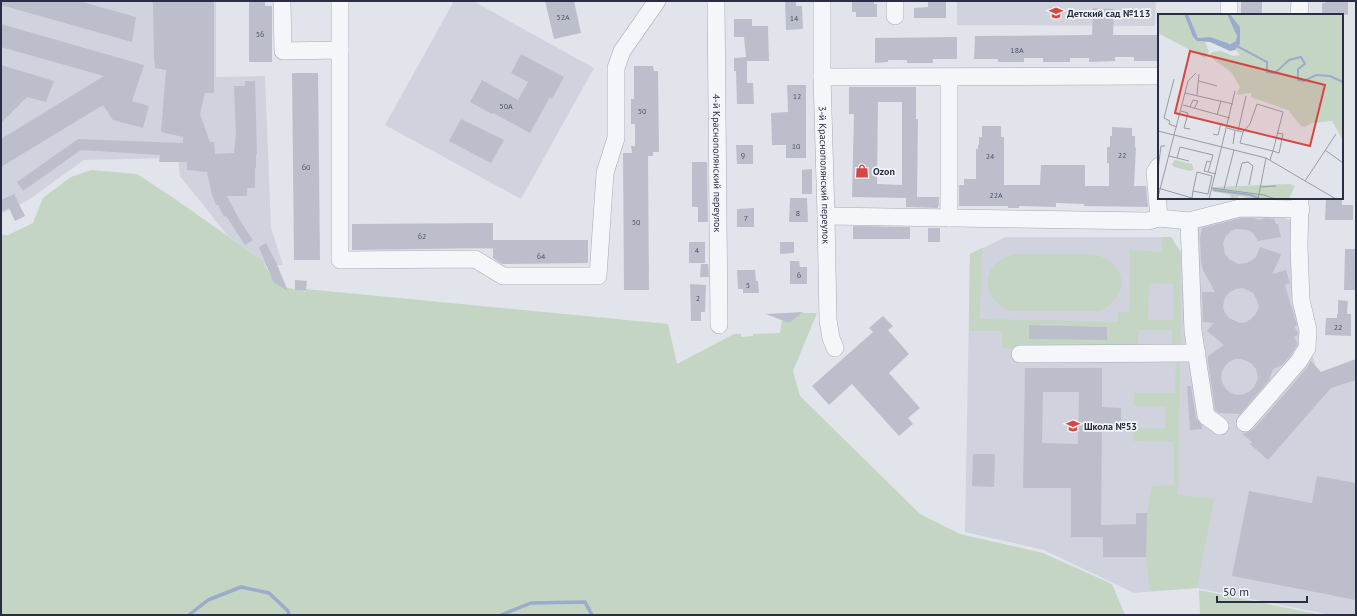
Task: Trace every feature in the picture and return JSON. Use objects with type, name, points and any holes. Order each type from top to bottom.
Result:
[{"type":"street","points":[[282,1],[282,51],[340,50]]},
{"type":"street","points":[[340,1],[340,260],[475,259],[503,276],[598,276],[604,173],[616,138],[616,68],[622,51],[657,1]]},
{"type":"street","name":"4-й Краснополянский переулок","points":[[716,1],[719,325]]},
{"type":"street","name":"3-й Краснополянский переулок","points":[[822,1],[822,77],[828,320],[830,338],[835,348]]},
{"type":"street","points":[[1229,1],[1229,14]]},
{"type":"street","points":[[1299,14],[1300,1]]},
{"type":"street","points":[[822,77],[1158,76]]},
{"type":"street","points":[[948,218],[949,77]]},
{"type":"street","points":[[1158,168],[1155,172],[1159,218]]},
{"type":"street","points":[[826,216],[1148,222],[1159,218],[1189,221],[1240,208],[1300,203],[1301,300],[1308,330],[1307,348],[1299,361],[1245,423]]},
{"type":"street","points":[[1189,221],[1193,331],[1206,416],[1220,426]]},
{"type":"street","points":[[1020,354],[1197,353]]},
{"type":"shaded area","points":[[1,1],[216,1],[216,77],[265,76],[271,228],[283,265],[266,266],[263,261],[227,235],[180,176],[178,158],[84,160],[27,201],[1,214]]},
{"type":"shaded area","points":[[454,1],[473,1],[594,68],[521,199],[385,125]]},
{"type":"shaded area","name":"Детский сад №113","points":[[957,1],[1156,1],[1155,26],[957,25]]},
{"type":"shaded area","points":[[1272,212],[1291,221],[1296,293],[1316,368],[1321,372],[1356,359],[1356,615],[1330,615],[1197,588],[1134,593],[1044,550],[965,532],[970,254],[1006,237],[1171,237],[1180,251],[1197,228],[1207,218]]},
{"type":"green space","points":[[91,170],[137,174],[263,261],[271,277],[280,286],[306,292],[306,289],[668,324],[677,364],[734,334],[741,334],[741,337],[753,336],[753,334],[780,333],[782,320],[789,323],[794,319],[794,313],[817,313],[793,371],[800,396],[920,514],[960,534],[1043,553],[1112,584],[1125,615],[1,615],[1,235],[8,235],[33,223],[43,198],[71,177]]},
{"type":"green space","points":[[1161,237],[1171,237],[1180,251],[1181,350],[1002,348],[1002,331],[969,331],[970,254],[982,248],[980,319],[1118,322],[1118,312],[1129,312],[1130,250],[1162,252]],"holes":[[[1149,283],[1173,284],[1173,320],[1148,320]],[[1029,325],[1107,327],[1029,339]],[[1138,330],[1172,330],[1172,346],[1138,346]]]},
{"type":"green space","points":[[1017,254],[1092,254],[1113,263],[1121,279],[1121,288],[1117,297],[1100,311],[1009,311],[999,304],[992,296],[988,288],[988,279],[991,270],[996,263]]},
{"type":"green space","points":[[1176,357],[1180,357],[1178,495],[1214,499],[1197,588],[1150,591],[1146,557],[1147,513],[1152,486],[1174,485],[1174,442],[1133,441],[1134,428],[1165,428],[1165,407],[1134,406],[1134,393],[1175,393]]},
{"type":"green space","points":[[1199,590],[1322,615],[1200,615]]},
{"type":"building","points":[[1,1],[79,1],[136,17],[132,42],[1,5]]},
{"type":"building","points":[[153,1],[214,1],[214,93],[205,93],[200,114],[210,142],[214,142],[215,154],[234,153],[236,133],[234,86],[245,86],[245,81],[255,81],[257,155],[255,168],[255,188],[247,188],[247,196],[227,196],[239,219],[253,240],[245,245],[226,216],[224,217],[218,205],[216,205],[212,195],[207,172],[187,170],[187,162],[159,162],[160,155],[81,150],[23,191],[17,182],[78,139],[183,143],[183,137],[161,132],[166,70],[155,68]]},
{"type":"building","points":[[249,1],[265,1],[265,6],[272,6],[272,62],[249,62]]},
{"type":"building","points":[[545,1],[574,1],[581,33],[554,39]]},
{"type":"building","points":[[785,1],[796,1],[796,6],[802,6],[803,29],[786,30]]},
{"type":"building","points":[[852,1],[874,1],[874,4],[877,4],[877,17],[856,17],[856,12],[852,12]]},
{"type":"building","points":[[928,1],[946,1],[946,18],[914,18],[914,8],[928,7]]},
{"type":"building","points":[[1241,1],[1262,1],[1262,13],[1241,13]]},
{"type":"building","points":[[1325,1],[1348,1],[1348,15],[1322,14],[1322,3],[1325,3]]},
{"type":"building","points":[[1093,8],[1114,9],[1113,35],[1158,35],[1158,61],[1134,61],[1134,57],[1115,57],[1115,61],[1089,62],[1089,58],[1070,58],[1070,62],[1043,62],[1043,58],[1024,58],[1024,62],[998,62],[998,59],[974,59],[975,36],[1092,35]]},
{"type":"building","points":[[734,19],[752,19],[752,26],[768,26],[769,61],[747,61],[747,83],[753,83],[754,104],[737,104],[734,58],[746,57],[744,37],[734,37]]},
{"type":"building","points":[[1,24],[144,65],[132,101],[149,106],[143,128],[113,120],[103,105],[1,167],[1,139],[104,76],[1,47]]},
{"type":"building","points":[[957,37],[957,59],[933,59],[933,63],[907,63],[907,60],[888,60],[888,62],[875,63],[875,38]]},
{"type":"building","points":[[521,54],[564,77],[552,99],[550,97],[530,133],[470,102],[482,80],[518,100],[528,82],[511,73]]},
{"type":"building","points":[[1,65],[54,81],[46,102],[27,97],[1,123]]},
{"type":"building","points":[[634,66],[653,66],[654,71],[658,71],[659,152],[653,152],[653,156],[648,156],[649,290],[624,290],[623,153],[632,153],[631,146],[635,146],[635,124],[631,124],[631,99],[634,99]]},
{"type":"building","points":[[292,73],[318,73],[320,260],[294,260]]},
{"type":"building","points":[[787,85],[806,85],[806,158],[786,158],[786,145],[772,145],[771,113],[788,112]]},
{"type":"building","points":[[849,87],[916,87],[916,119],[918,119],[917,197],[939,197],[938,208],[906,207],[906,198],[852,197],[854,114],[849,114]],"holes":[[[878,102],[902,102],[902,185],[877,184]]]},
{"type":"building","points":[[461,119],[504,140],[491,163],[449,141]]},
{"type":"building","points":[[982,126],[1001,126],[1001,137],[1004,137],[1004,185],[1040,185],[1041,165],[1085,165],[1085,186],[1109,186],[1107,147],[1110,147],[1112,127],[1132,128],[1132,136],[1135,136],[1135,148],[1136,147],[1134,186],[1146,186],[1148,207],[1084,206],[1084,204],[1056,203],[1056,207],[1019,206],[1019,208],[1008,208],[1008,206],[959,206],[959,185],[964,185],[964,179],[976,179],[976,149],[978,149],[979,145],[979,137],[982,137]]},
{"type":"building","points":[[736,145],[753,145],[753,164],[737,164]]},
{"type":"building","points":[[692,162],[707,162],[708,222],[698,222],[698,207],[692,207]]},
{"type":"building","points":[[812,169],[812,194],[802,194],[802,170]]},
{"type":"building","points":[[14,194],[25,216],[15,221],[9,208],[1,212],[1,200]]},
{"type":"building","points":[[790,198],[807,198],[808,222],[789,222]]},
{"type":"building","points":[[1326,199],[1342,199],[1342,205],[1353,205],[1353,220],[1325,220]]},
{"type":"building","points":[[754,208],[754,227],[737,227],[737,209]]},
{"type":"building","points":[[1241,218],[1254,218],[1259,220],[1266,218],[1274,219],[1276,224],[1278,224],[1281,237],[1258,241],[1253,233],[1248,230],[1236,229],[1231,231],[1226,236],[1223,243],[1225,254],[1229,259],[1238,264],[1251,261],[1256,257],[1260,247],[1281,254],[1272,274],[1286,270],[1290,283],[1285,285],[1297,325],[1294,327],[1298,332],[1298,335],[1294,337],[1297,345],[1291,355],[1282,365],[1273,369],[1269,380],[1240,414],[1219,413],[1215,410],[1208,356],[1224,345],[1207,331],[1214,323],[1203,322],[1202,292],[1215,292],[1203,270],[1201,262],[1200,238],[1202,228]],"holes":[[[1242,288],[1253,293],[1259,307],[1251,319],[1240,323],[1229,318],[1223,307],[1226,296],[1230,292]],[[1235,359],[1247,361],[1256,369],[1258,378],[1254,387],[1249,392],[1244,394],[1237,395],[1231,393],[1226,389],[1221,378],[1225,366]]]},
{"type":"building","points":[[493,223],[493,248],[352,250],[352,224]]},
{"type":"building","points":[[853,226],[910,227],[910,239],[853,239]]},
{"type":"building","points":[[928,228],[940,228],[940,242],[928,242]]},
{"type":"building","points":[[493,240],[588,240],[588,263],[502,264],[493,258]]},
{"type":"building","points":[[689,242],[705,242],[705,263],[689,263]]},
{"type":"building","points":[[780,242],[794,242],[794,253],[780,254]]},
{"type":"building","points":[[266,243],[288,291],[273,282],[259,247]]},
{"type":"building","points":[[1345,249],[1356,249],[1356,290],[1344,290]]},
{"type":"building","points":[[790,261],[799,261],[800,267],[807,267],[807,284],[790,284]]},
{"type":"building","points":[[701,264],[708,264],[709,277],[700,277]]},
{"type":"building","points":[[737,270],[755,270],[759,293],[743,293],[743,289],[738,289]]},
{"type":"building","points":[[295,280],[307,281],[306,291],[295,290]]},
{"type":"building","points":[[690,284],[706,285],[705,312],[701,312],[701,321],[691,321]]},
{"type":"building","points":[[1338,300],[1348,301],[1347,314],[1351,314],[1351,336],[1325,335],[1326,318],[1337,318]]},
{"type":"building","points":[[803,312],[789,323],[766,314]]},
{"type":"building","points":[[883,316],[893,326],[888,330],[909,354],[889,373],[920,408],[908,418],[913,424],[899,436],[852,384],[829,405],[812,386],[873,332],[869,328]]},
{"type":"building","points":[[1029,325],[1107,327],[1107,340],[1029,339]]},
{"type":"building","points":[[1356,359],[1356,380],[1331,388],[1268,460],[1250,444],[1252,442],[1242,434],[1253,430],[1307,368],[1311,361],[1321,372]]},
{"type":"building","points":[[1025,368],[1102,368],[1102,407],[1121,408],[1121,427],[1102,426],[1101,525],[1136,524],[1136,513],[1147,513],[1146,557],[1103,557],[1103,537],[1071,537],[1071,488],[1023,488]],"holes":[[[1043,392],[1079,392],[1078,444],[1042,443]]]},
{"type":"building","points":[[1187,386],[1191,386],[1196,418],[1202,425],[1202,429],[1190,430]]},
{"type":"building","points":[[973,454],[995,454],[994,487],[972,486]]},
{"type":"building","points":[[1317,476],[1356,483],[1356,600],[1232,576],[1249,491],[1312,503]]},
{"type":"waterway","points":[[189,615],[208,600],[241,587],[269,593],[288,611],[289,615]]},
{"type":"waterway","points":[[501,615],[531,603],[585,602],[592,615]]},
{"type":"place","name":"Детский сад №113","points":[[1056,13]]},
{"type":"place","name":"Ozon","points":[[862,171]]},
{"type":"place","name":"Школа №53","points":[[1073,426]]}]
